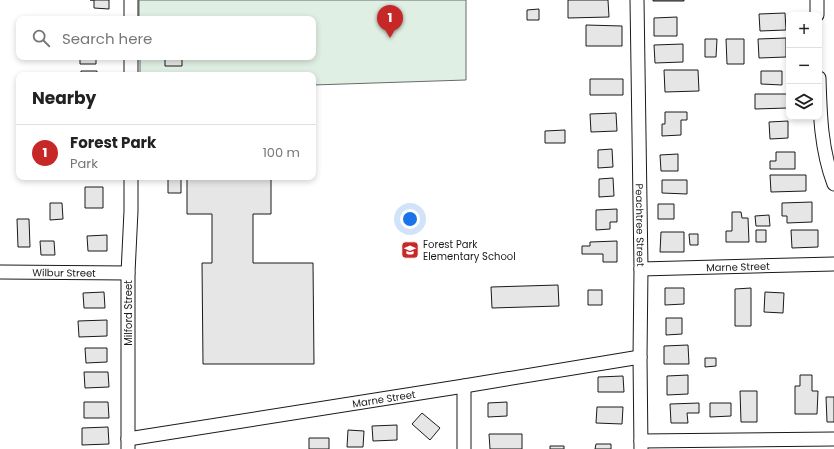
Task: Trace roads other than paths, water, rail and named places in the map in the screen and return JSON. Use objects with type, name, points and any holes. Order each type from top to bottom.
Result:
[{"type":"street","points":[[131,0],[131,16]]},
{"type":"street","name":"Peachtree Street","points":[[637,0],[641,269],[641,445]]},
{"type":"street","points":[[816,0],[817,12]]},
{"type":"street","points":[[131,60],[131,72]]},
{"type":"street","points":[[819,84],[820,121],[828,169],[834,184]]},
{"type":"street","name":"Milford Street","points":[[128,444],[128,273],[131,180]]},
{"type":"street","name":"Marne Street","points":[[641,269],[834,264]]},
{"type":"street","name":"Wilbur Street","points":[[0,272],[128,273]]},
{"type":"street","name":"Marne Street","points":[[128,444],[640,357]]},
{"type":"street","points":[[464,386],[464,449]]},
{"type":"street","points":[[641,445],[834,439]]},
{"type":"place","name":"Forest Park","points":[[390,38]]},
{"type":"place","name":"Forest Park Elementary School","points":[[410,250]]}]
